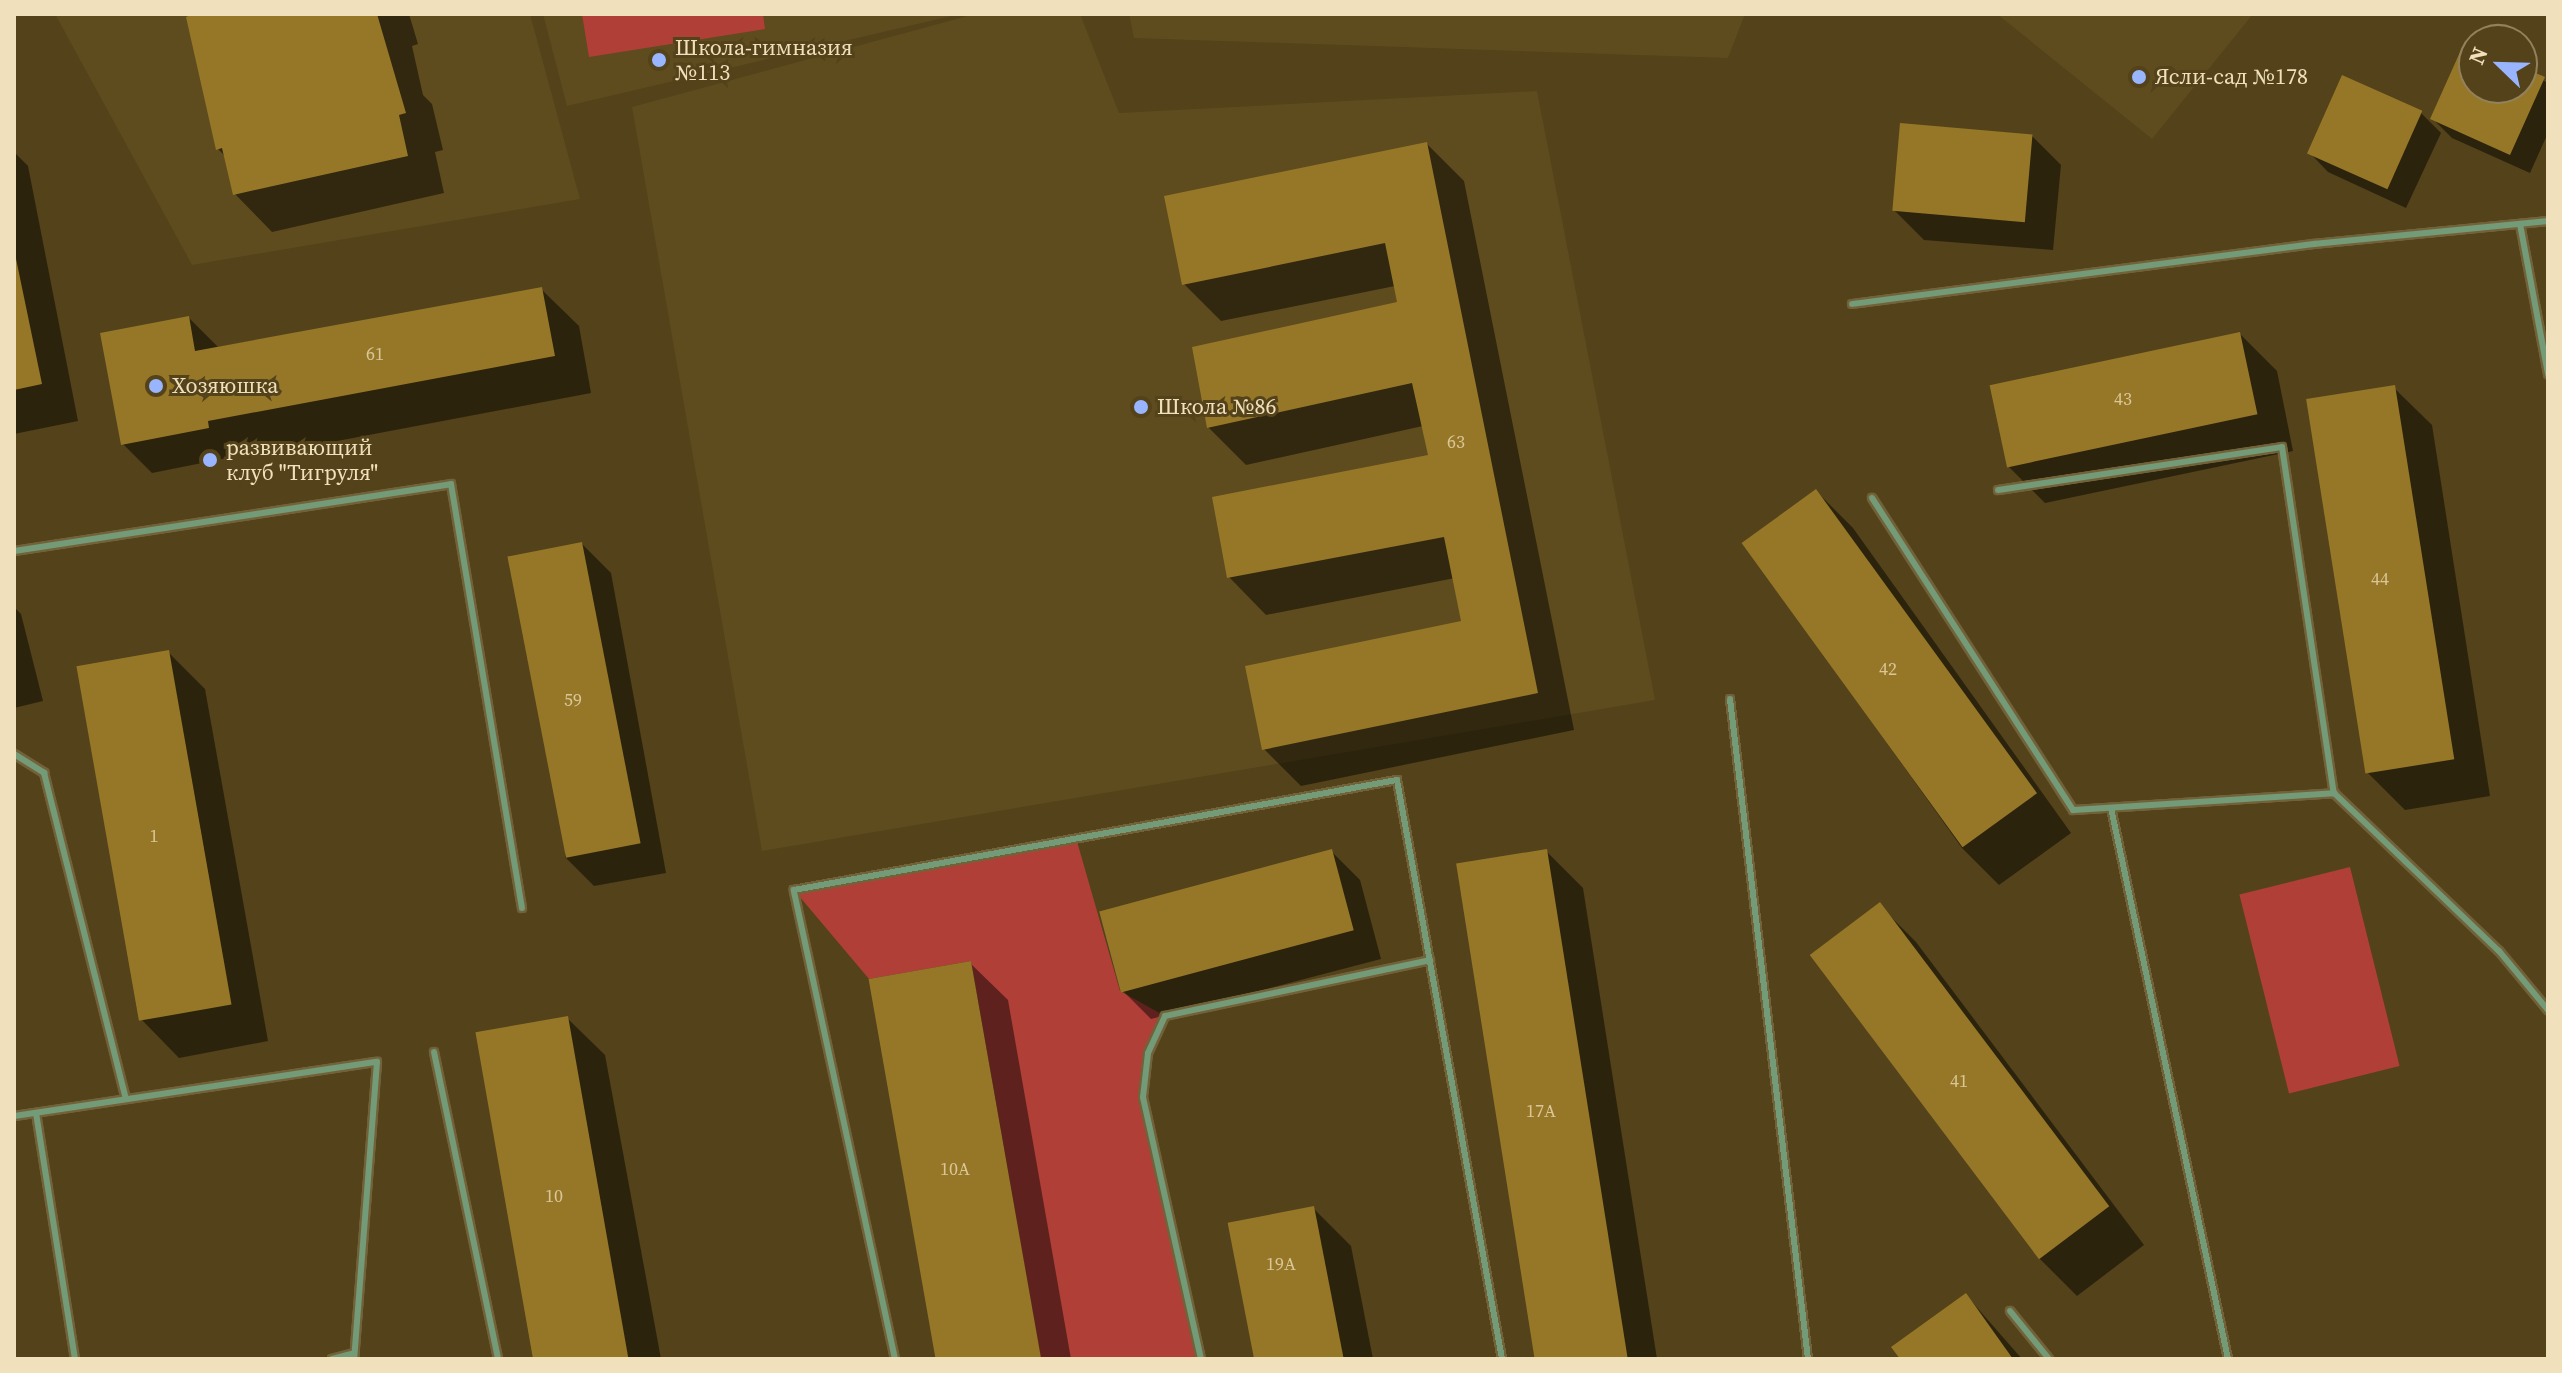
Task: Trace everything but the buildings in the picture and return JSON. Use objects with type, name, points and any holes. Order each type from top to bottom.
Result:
[{"type":"lane","points":[[1852,304],[2314,244],[2548,221]]},
{"type":"lane","points":[[2520,224],[2548,374]]},
{"type":"lane","points":[[1998,490],[2282,447],[2334,793],[2499,951],[2548,1010]]},
{"type":"lane","points":[[14,551],[451,484],[522,908]]},
{"type":"lane","points":[[1872,498],[2073,810],[2334,793]]},
{"type":"lane","points":[[1730,699],[1808,1359]]},
{"type":"lane","points":[[14,754],[44,773],[126,1099]]},
{"type":"lane","points":[[895,1359],[794,890],[1397,780],[1502,1359]]},
{"type":"lane","points":[[2111,808],[2228,1359]]},
{"type":"lane","points":[[1201,1359],[1143,1097],[1148,1053],[1165,1016],[1430,960]]},
{"type":"lane","points":[[434,1052],[498,1359]]},
{"type":"lane","points":[[14,1116],[377,1062],[354,1356],[332,1359]]},
{"type":"lane","points":[[36,1113],[75,1359]]},
{"type":"lane","points":[[2010,1311],[2049,1359]]},
{"type":"shaded area","points":[[55,14],[530,14],[580,199],[192,265]]},
{"type":"shaded area","name":"Школа-гимназия №113","points":[[543,14],[960,14],[567,106]]},
{"type":"shaded area","points":[[582,14],[763,14],[765,29],[589,57]]},
{"type":"shaded area","name":"Школа №86","points":[[975,14],[1080,14],[1119,113],[1537,91],[1655,700],[762,851],[632,107]]},
{"type":"shaded area","points":[[1129,14],[1745,14],[1728,58],[1134,38]]},
{"type":"shaded area","name":"Ясли-сад №178","points":[[1997,14],[2253,14],[2152,139]]},
{"type":"shaded area","points":[[1076,838],[1120,991],[1165,1016],[1148,1053],[1143,1097],[1201,1359],[1041,1359],[971,961],[869,979],[794,890]]},
{"type":"shaded area","points":[[2350,867],[2400,1066],[2289,1093],[2239,895]]},
{"type":"place","name":"Школа-гимназия №113","points":[[659,60]]},
{"type":"place","name":"Ясли-сад №178","points":[[2139,77]]},
{"type":"place","name":"Хозяюшка","points":[[156,386]]},
{"type":"place","name":"Школа №86","points":[[1141,407]]},
{"type":"place","name":"развивающий клуб \"Тигруля\"","points":[[210,460]]}]
